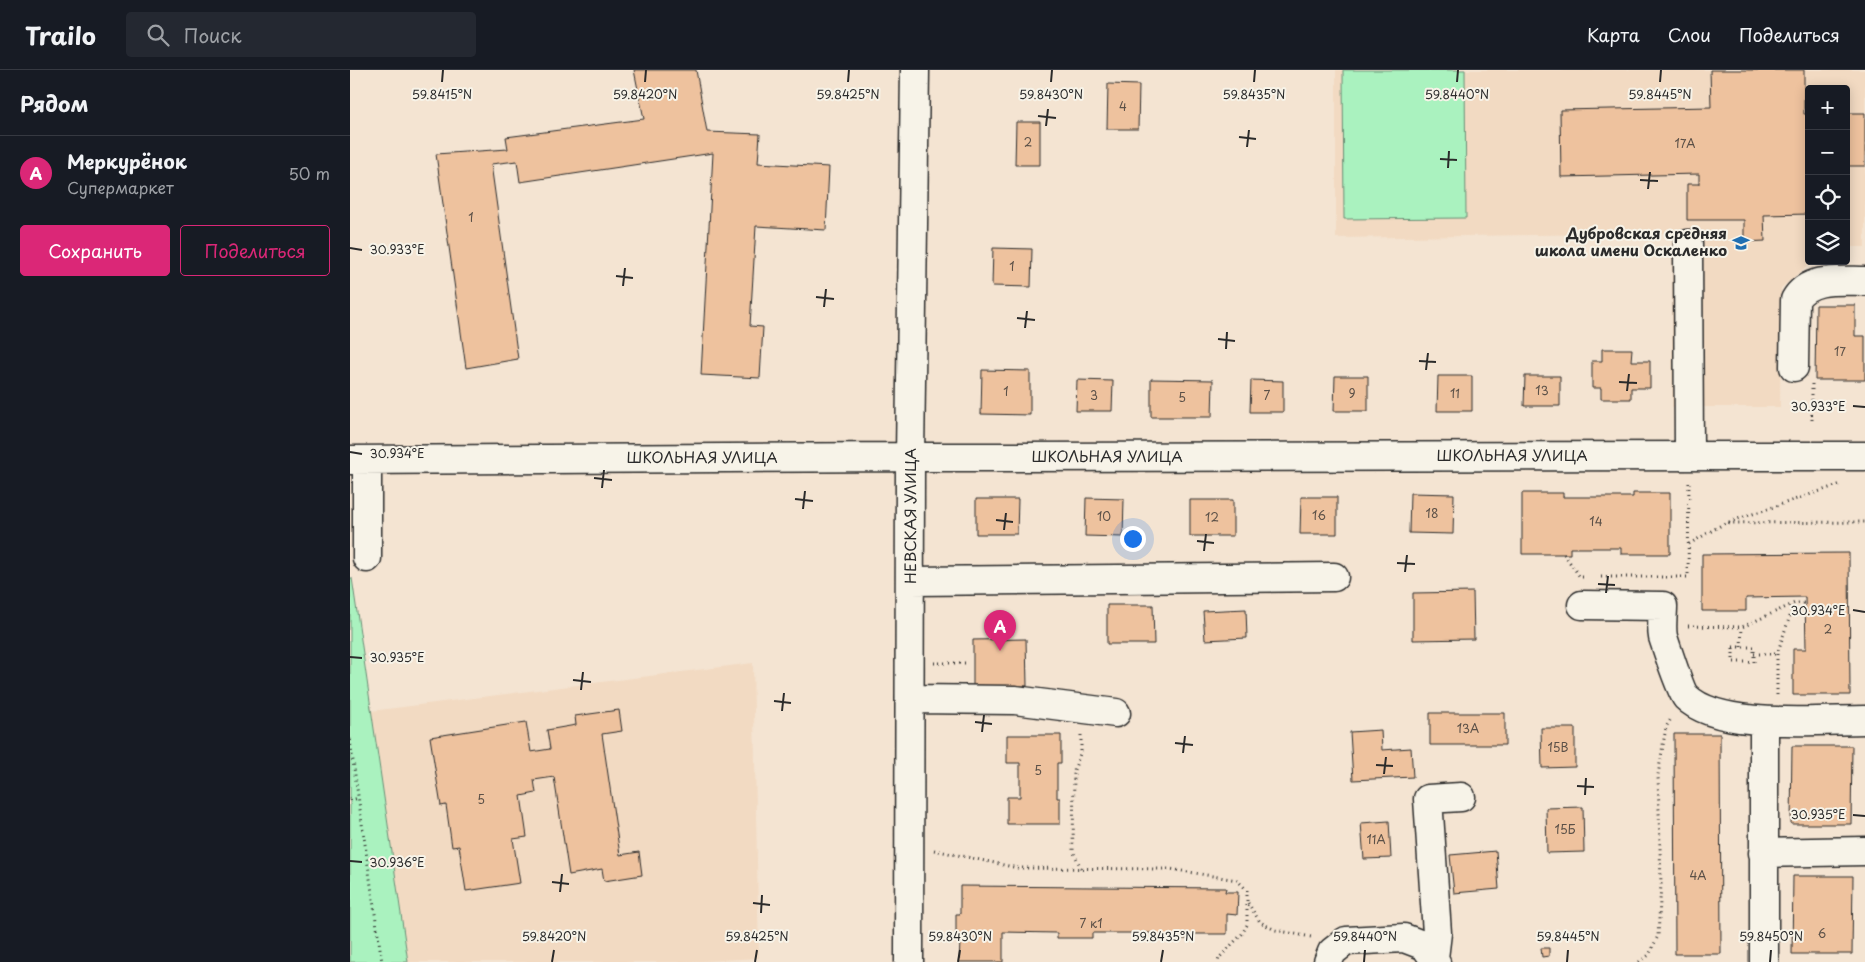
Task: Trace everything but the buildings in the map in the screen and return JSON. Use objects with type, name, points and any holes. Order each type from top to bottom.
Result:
[{"type":"street","name":"НЕВСКАЯ УЛИЦА","points":[[909,962],[910,457],[916,70]]},
{"type":"street","points":[[1688,244],[1689,468]]},
{"type":"street","points":[[1803,372],[1795,300],[1799,292],[1810,285],[1831,281],[1865,281]]},
{"type":"street","name":"ШКОЛЬНАЯ УЛИЦА","points":[[358,460],[910,457],[1689,468],[1865,456]]},
{"type":"street","points":[[358,460],[367,558]]},
{"type":"street","points":[[911,581],[1334,578]]},
{"type":"street","points":[[1582,605],[1663,606],[1663,635],[1685,696],[1701,708],[1723,715],[1771,721],[1865,720]]},
{"type":"street","points":[[910,700],[1015,700],[1116,713]]},
{"type":"street","points":[[1764,962],[1763,853],[1771,721]]},
{"type":"street","points":[[1435,960],[1436,934],[1428,799],[1461,797]]},
{"type":"street","points":[[1763,853],[1865,851]]},
{"type":"street","points":[[1328,962],[1332,952],[1346,941],[1404,938],[1425,946],[1435,960]]},
{"type":"path","points":[[1803,372],[1812,421]]},
{"type":"path","points":[[1598,577],[1688,577],[1689,468]]},
{"type":"path","points":[[1688,544],[1725,523],[1842,484]]},
{"type":"path","points":[[1725,523],[1865,522]]},
{"type":"path","points":[[1564,554],[1580,577],[1589,577]]},
{"type":"path","points":[[1663,626],[1742,627],[1795,604],[1805,603]]},
{"type":"path","points":[[1771,721],[1777,654],[1795,604]]},
{"type":"path","points":[[1741,647],[1742,627]]},
{"type":"path","points":[[1733,647],[1754,647],[1754,654],[1754,662],[1733,662],[1733,647]]},
{"type":"path","points":[[1754,654],[1777,654]]},
{"type":"path","points":[[925,664],[966,663]]},
{"type":"path","points":[[1639,962],[1648,955],[1658,936],[1661,884],[1658,774],[1666,726],[1685,696]]},
{"type":"path","points":[[1081,868],[1074,850],[1074,770],[1081,751],[1082,709]]},
{"type":"path","points":[[350,740],[382,962]]},
{"type":"path","points":[[350,800],[358,798]]},
{"type":"path","points":[[934,849],[1018,868],[1170,869],[1237,880],[1248,890],[1247,925],[1242,934],[1219,958],[1218,962]]},
{"type":"path","points":[[1247,903],[1260,922],[1275,930],[1309,937],[1346,941]]},
{"type":"shaded area","name":"Дубровская средняя школа имени Оскаленко","points":[[1336,70],[1865,70],[1865,247],[1850,247],[1850,85],[1805,85],[1805,265],[1808,265],[1781,288],[1780,407],[1672,407],[1672,233],[1336,238]]},
{"type":"shaded area","points":[[753,663],[759,958],[685,962],[408,962],[371,711]]},
{"type":"green space","points":[[1343,70],[1465,70],[1466,218],[1344,219]]},
{"type":"green space","points":[[350,578],[352,578],[408,962],[350,962]]},
{"type":"place","name":"Дубровская средняя школа имени Оскаленко","points":[[1741,243]]},
{"type":"place","name":"Меркурёнок","points":[[1000,651]]}]
